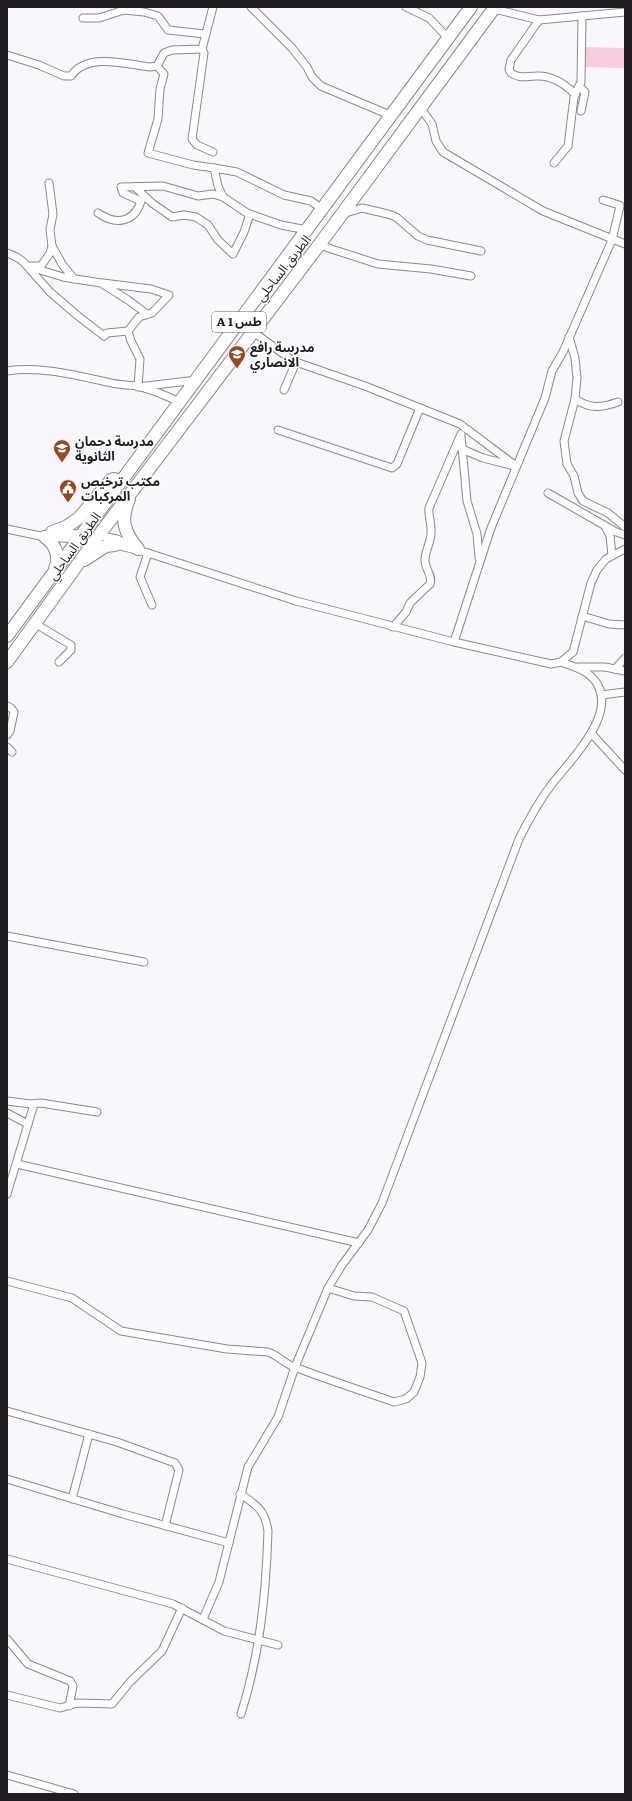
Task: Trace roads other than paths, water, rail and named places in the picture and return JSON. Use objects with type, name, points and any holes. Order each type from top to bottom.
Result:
[{"type":"highway","name":"الطريق الساحلي","points":[[7,636],[472,7]]},
{"type":"highway","name":"الطريق الساحلي","points":[[7,662],[97,537],[252,331],[319,245],[495,8]]},
{"type":"highway","points":[[55,570],[57,554],[48,535],[66,527],[79,518],[111,480],[114,479],[121,481]]},
{"type":"highway","points":[[134,489],[126,508],[124,522],[127,534],[143,551]]},
{"type":"highway","points":[[78,564],[101,549],[115,545]]},
{"type":"street","points":[[213,7],[202,49],[204,53],[192,139],[197,145],[213,152]]},
{"type":"street","points":[[251,7],[292,48],[307,67],[312,77],[321,86],[392,116]]},
{"type":"street","points":[[406,7],[429,18],[448,38]]},
{"type":"street","points":[[495,8],[539,20],[625,12]]},
{"type":"street","points":[[83,18],[99,18],[124,10],[144,12],[158,16],[168,30],[205,34]]},
{"type":"street","points":[[554,163],[568,146],[575,94],[582,78],[582,16]]},
{"type":"street","points":[[539,20],[511,60],[509,64],[511,73],[518,77],[536,76],[553,79],[561,82],[575,94]]},
{"type":"street","points":[[157,66],[164,54],[172,50],[202,49]]},
{"type":"street","points":[[7,55],[39,65],[59,74],[71,76],[76,70],[96,61],[150,67],[157,66]]},
{"type":"street","points":[[157,66],[164,74],[160,89],[158,119],[148,153],[193,165],[237,172],[284,195],[311,201],[322,209]]},
{"type":"street","points":[[579,86],[583,88],[585,92],[581,111]]},
{"type":"street","points":[[420,107],[432,124],[436,141],[443,152],[543,211],[625,244]]},
{"type":"street","points":[[214,168],[218,186],[223,197]]},
{"type":"street","points":[[49,182],[53,214],[50,230],[52,246],[62,264],[74,279]]},
{"type":"street","points":[[250,214],[244,232],[233,254],[218,240],[208,225],[196,217],[184,215],[172,217],[142,198],[123,193],[121,187],[163,186],[198,196],[213,194],[223,197],[235,206],[250,214],[281,224],[307,230]]},
{"type":"street","points":[[98,213],[105,218],[117,222],[133,216],[140,206],[142,198],[135,187]]},
{"type":"street","points":[[454,642],[479,562],[504,492],[545,398],[552,371],[560,358],[612,240],[620,206],[618,204],[603,200]]},
{"type":"street","points":[[343,212],[349,212],[362,208],[388,214],[396,217],[414,233],[427,240],[481,251]]},
{"type":"street","points":[[319,245],[378,264],[431,269],[471,276]]},
{"type":"street","points":[[27,266],[41,266],[50,253],[52,246]]},
{"type":"street","points":[[7,253],[19,259],[50,292],[104,336],[107,333],[128,331],[139,317],[152,313],[169,295],[151,289],[63,277],[27,266]]},
{"type":"street","points":[[101,283],[147,314]]},
{"type":"street","points":[[128,331],[140,359],[138,387]]},
{"type":"street","points":[[252,331],[286,357],[296,362],[460,424],[516,466]]},
{"type":"street","points":[[569,337],[576,368],[575,399],[565,433],[564,448],[567,464],[574,476],[578,493],[586,503],[608,513],[625,527]]},
{"type":"street","points":[[284,390],[296,362]]},
{"type":"street","points":[[7,371],[18,369],[58,371],[108,383],[138,387],[156,392],[180,402]]},
{"type":"street","points":[[138,387],[197,380]]},
{"type":"street","points":[[575,399],[584,404],[599,408],[618,402]]},
{"type":"street","points":[[278,430],[392,468],[397,464],[420,408]]},
{"type":"street","points":[[460,424],[467,501],[476,534],[479,562]]},
{"type":"street","points":[[393,627],[406,612],[410,603],[430,584],[431,576],[425,559],[431,532],[429,508],[461,434]]},
{"type":"street","points":[[462,449],[494,462],[516,466]]},
{"type":"street","points":[[548,493],[605,526],[625,535]]},
{"type":"street","points":[[605,526],[610,536],[612,555]]},
{"type":"street","points":[[7,529],[32,534],[117,539],[143,551]]},
{"type":"street","points":[[97,537],[115,545],[143,551],[296,601],[454,642],[546,663],[561,662],[576,668],[592,678],[601,695],[602,710],[600,717],[591,733],[543,796],[520,839],[376,1217],[342,1265],[328,1288],[295,1367],[278,1417],[251,1461],[240,1494],[219,1582],[203,1620]]},
{"type":"street","points":[[561,662],[572,652],[594,577],[601,564],[612,555],[625,548]]},
{"type":"street","points":[[143,551],[140,577],[152,605]]},
{"type":"street","points":[[582,616],[610,624],[625,626]]},
{"type":"street","points":[[34,623],[71,645],[71,650],[59,662]]},
{"type":"street","points":[[615,669],[625,658]]},
{"type":"street","points":[[576,668],[596,667],[625,671]]},
{"type":"street","points":[[601,695],[625,692]]},
{"type":"street","points":[[7,706],[14,712],[10,731],[7,734]]},
{"type":"street","points":[[591,733],[625,770]]},
{"type":"street","points":[[7,936],[144,962]]},
{"type":"street","points":[[7,1101],[48,1104],[97,1112]]},
{"type":"street","points":[[7,1194],[34,1104]]},
{"type":"street","points":[[7,1113],[28,1124]]},
{"type":"street","points":[[17,1164],[359,1243]]},
{"type":"street","points":[[7,1281],[72,1298],[121,1331],[227,1349],[268,1352],[295,1367],[394,1402],[406,1399],[414,1392],[420,1377],[422,1363],[404,1311],[372,1297],[354,1296],[328,1288]]},
{"type":"street","points":[[7,1410],[158,1456],[178,1465],[178,1474],[164,1526]]},
{"type":"street","points":[[72,1500],[89,1434]]},
{"type":"street","points":[[7,1479],[72,1500],[229,1543]]},
{"type":"street","points":[[240,1494],[260,1508],[265,1515],[268,1531],[260,1640],[252,1678],[241,1714]]},
{"type":"street","points":[[7,1559],[158,1600],[182,1608],[224,1631],[278,1645]]},
{"type":"street","points":[[7,1695],[56,1708],[77,1704],[110,1704],[114,1702],[130,1682],[162,1651],[182,1608]]},
{"type":"street","points":[[7,1639],[28,1664],[70,1681],[73,1686],[69,1706]]},
{"type":"street","points":[[7,1775],[74,1794]]},
{"type":"place","name":"مدرسة رافع الانصاري","points":[[237,369]]},
{"type":"place","name":"مدرسة دحمان الثانوية","points":[[62,463]]},
{"type":"place","name":"مكتب ترخيص المركبات","points":[[68,503]]}]
